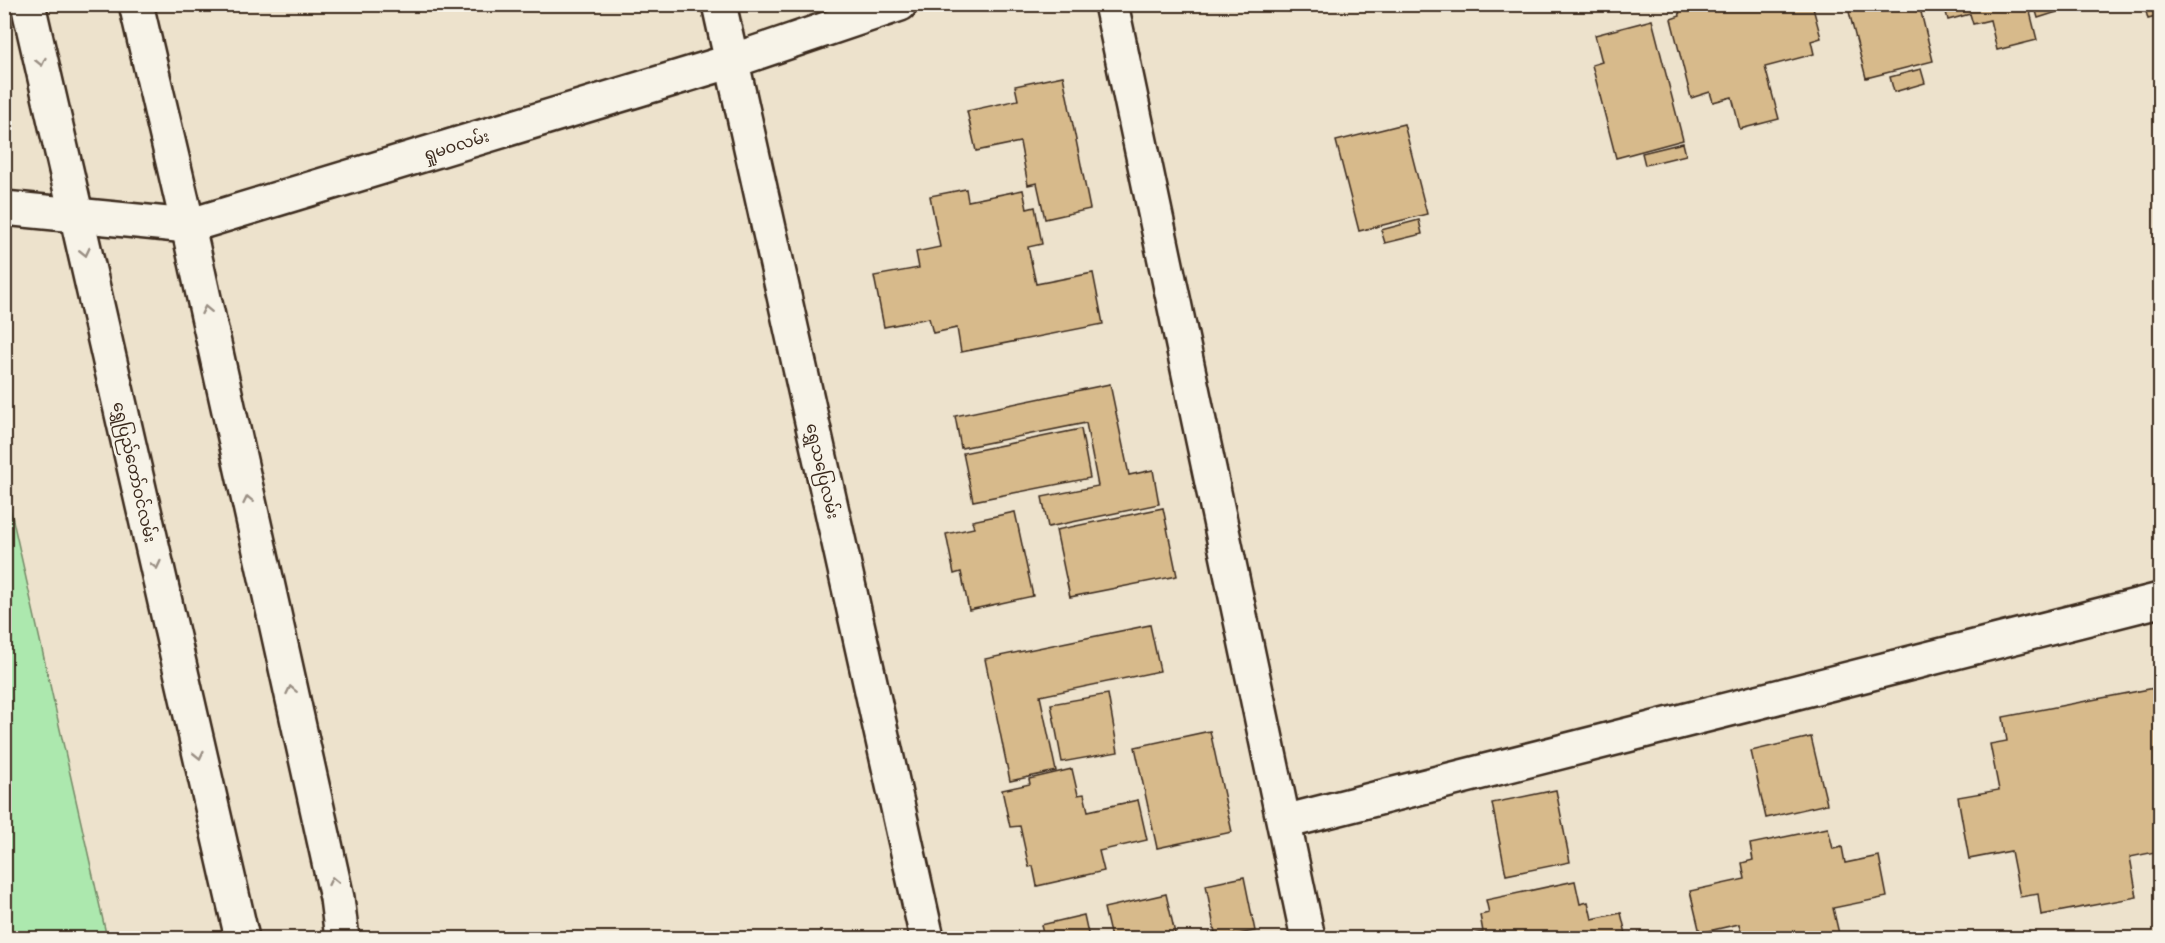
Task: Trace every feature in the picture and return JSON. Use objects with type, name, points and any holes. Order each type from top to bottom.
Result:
[{"type":"street","name":"ရွှေပြည်တော်ဝင်လမ်း","points":[[28,4],[242,939]]},
{"type":"street","points":[[136,4],[188,226],[337,898],[342,939]]},
{"type":"street","name":"ရွှေသပြေလမ်း","points":[[719,4],[927,939]]},
{"type":"street","name":"ရှုမဝလမ်း","points":[[4,208],[188,226],[732,61],[900,4]]},
{"type":"street","points":[[1111,4],[1308,939]]},
{"type":"street","points":[[1284,822],[2160,600]]},
{"type":"green space","points":[[5,485],[107,938],[5,938]]},
{"type":"building","points":[[1678,4],[1812,4],[1821,38],[1811,41],[1814,54],[1765,67],[1779,119],[1740,129],[1732,97],[1713,102],[1710,92],[1691,98],[1671,19],[1680,16]]},
{"type":"building","points":[[1847,4],[1919,4],[1933,61],[1866,78]]},
{"type":"building","points":[[1944,4],[2028,4],[2037,40],[1997,50],[1990,20],[1973,24],[1970,14],[1948,20]]},
{"type":"building","points":[[2034,4],[2055,4],[2057,12],[2038,18]]},
{"type":"building","points":[[2144,4],[2160,4],[2160,16],[2148,19]]},
{"type":"building","points":[[1652,20],[1683,140],[1616,158],[1592,65],[1602,62],[1595,35]]},
{"type":"building","points":[[1921,69],[1925,83],[1894,92],[1890,77]]},
{"type":"building","points":[[1063,76],[1090,209],[1045,219],[1037,183],[1028,185],[1020,142],[976,151],[967,111],[1018,100],[1015,86]]},
{"type":"building","points":[[1404,124],[1427,214],[1359,231],[1336,141]]},
{"type":"building","points":[[1683,143],[1686,155],[1645,165],[1642,153]]},
{"type":"building","points":[[966,189],[968,201],[1023,190],[1027,209],[1035,207],[1042,244],[1028,247],[1036,284],[1093,273],[1103,324],[961,352],[957,328],[933,333],[929,318],[884,327],[874,276],[919,268],[916,252],[940,247],[930,196]]},
{"type":"building","points":[[1419,220],[1422,234],[1385,243],[1381,230]]},
{"type":"building","points":[[1110,384],[1129,475],[1153,470],[1159,504],[1048,527],[1042,497],[1098,486],[1086,423],[961,448],[955,416]]},
{"type":"building","points":[[1081,429],[1090,478],[973,501],[963,453]]},
{"type":"building","points":[[1163,508],[1177,576],[1070,597],[1056,530]]},
{"type":"building","points":[[1015,512],[1033,596],[969,610],[961,572],[954,574],[946,534],[974,528],[972,521]]},
{"type":"building","points":[[1150,625],[1160,671],[1040,696],[1056,771],[1010,781],[985,659]]},
{"type":"building","points":[[2160,687],[2160,851],[2130,857],[2137,897],[2041,915],[2038,894],[2020,897],[2011,851],[1969,859],[1958,797],[1999,790],[1990,744],[2007,741],[2003,717]]},
{"type":"building","points":[[1108,694],[1118,752],[1062,762],[1051,704]]},
{"type":"building","points":[[1210,731],[1232,832],[1157,848],[1135,747]]},
{"type":"building","points":[[1811,737],[1827,804],[1766,818],[1751,751]]},
{"type":"building","points":[[1072,769],[1078,795],[1084,794],[1088,811],[1138,800],[1147,840],[1099,851],[1104,871],[1037,886],[1033,866],[1029,867],[1020,826],[1010,827],[1002,790],[1030,784],[1029,779]]},
{"type":"building","points":[[1556,790],[1570,862],[1506,875],[1492,803]]},
{"type":"building","points":[[1828,828],[1833,849],[1842,847],[1845,863],[1879,856],[1887,897],[1833,908],[1840,938],[1742,938],[1739,924],[1700,933],[1690,891],[1745,879],[1742,863],[1753,860],[1750,844]]},
{"type":"building","points":[[1244,877],[1255,931],[1216,938],[1206,885]]},
{"type":"building","points":[[1575,881],[1580,904],[1588,902],[1592,919],[1621,913],[1627,938],[1453,938],[1483,932],[1480,915],[1489,913],[1486,900]]},
{"type":"building","points":[[1166,894],[1176,938],[1111,938],[1104,908]]},
{"type":"building","points":[[1084,915],[1089,938],[1044,938],[1041,925]]}]
